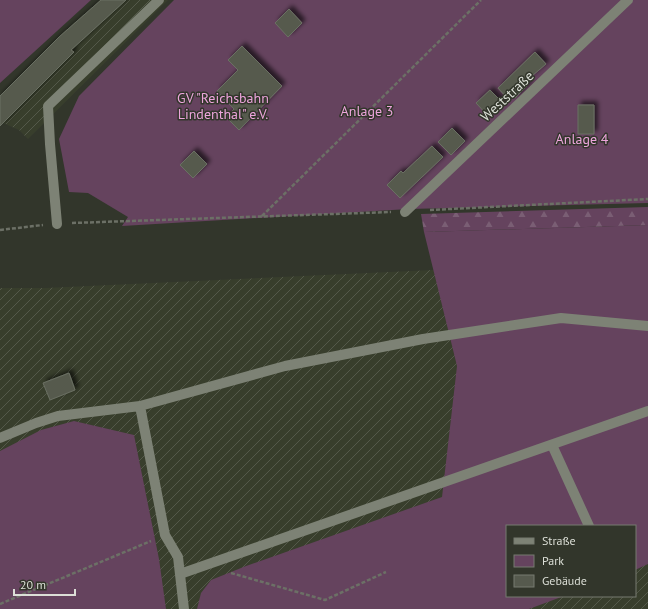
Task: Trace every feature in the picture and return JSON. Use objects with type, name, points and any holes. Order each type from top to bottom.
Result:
[{"type":"lane","points":[[57,224],[48,106],[159,0]]},
{"type":"lane","name":"Weststraße","points":[[405,212],[628,0]]},
{"type":"lane","points":[[0,438],[36,423],[58,416],[140,406],[285,366],[422,339],[561,318],[648,326]]},
{"type":"lane","points":[[140,406],[165,535],[178,557],[184,609]]},
{"type":"lane","points":[[180,574],[648,411]]},
{"type":"lane","points":[[552,444],[589,525]]},
{"type":"path","points":[[261,216],[481,0]]},
{"type":"path","points":[[0,230],[57,224],[405,212],[648,199]]},
{"type":"path","points":[[0,604],[165,535]]},
{"type":"path","points":[[206,566],[325,600],[386,572]]},
{"type":"shaded area","points":[[101,0],[168,0],[28,139],[19,130],[3,123],[0,119]]},
{"type":"shaded area","points":[[648,260],[648,609],[0,609],[0,288],[46,288]]},
{"type":"green space","points":[[0,0],[91,0],[0,83]]},
{"type":"green space","name":"GV \"Reichsbahn Lindenthal\" e.V.","points":[[174,0],[648,0],[648,203],[409,209],[122,226],[128,217],[88,193],[69,192],[59,139],[79,96]]},
{"type":"green space","points":[[648,207],[648,225],[424,232],[421,214]]},
{"type":"green space","points":[[648,225],[648,564],[636,570],[636,525],[506,525],[506,597],[561,597],[529,609],[197,609],[201,593],[211,580],[246,566],[442,497],[457,366],[424,232]]},
{"type":"green space","points":[[74,421],[134,435],[159,559],[166,609],[0,609],[0,451],[41,430]]},
{"type":"building","points":[[101,0],[126,0],[71,50],[74,52],[0,126],[0,96],[59,37]]},
{"type":"building","points":[[289,9],[302,23],[288,37],[275,23]]},
{"type":"building","points":[[242,46],[282,86],[239,130],[226,117],[234,109],[217,91],[238,70],[228,60]]},
{"type":"building","points":[[535,52],[546,64],[526,81],[529,84],[515,98],[511,94],[507,98],[498,88]]},
{"type":"building","points":[[490,90],[503,103],[489,117],[476,103]]},
{"type":"building","points":[[578,105],[594,105],[594,134],[578,134]]},
{"type":"building","points":[[452,128],[465,141],[451,155],[438,142]]},
{"type":"building","points":[[432,146],[443,157],[400,198],[387,185],[401,171],[403,173]]},
{"type":"building","points":[[194,151],[207,164],[193,178],[180,165]]},
{"type":"building","points":[[69,373],[75,390],[50,400],[43,383]]},
{"type":"park label","name":"Anlage 3","points":[[367,111]]},
{"type":"park label","name":"Anlage 4","points":[[582,139]]}]
